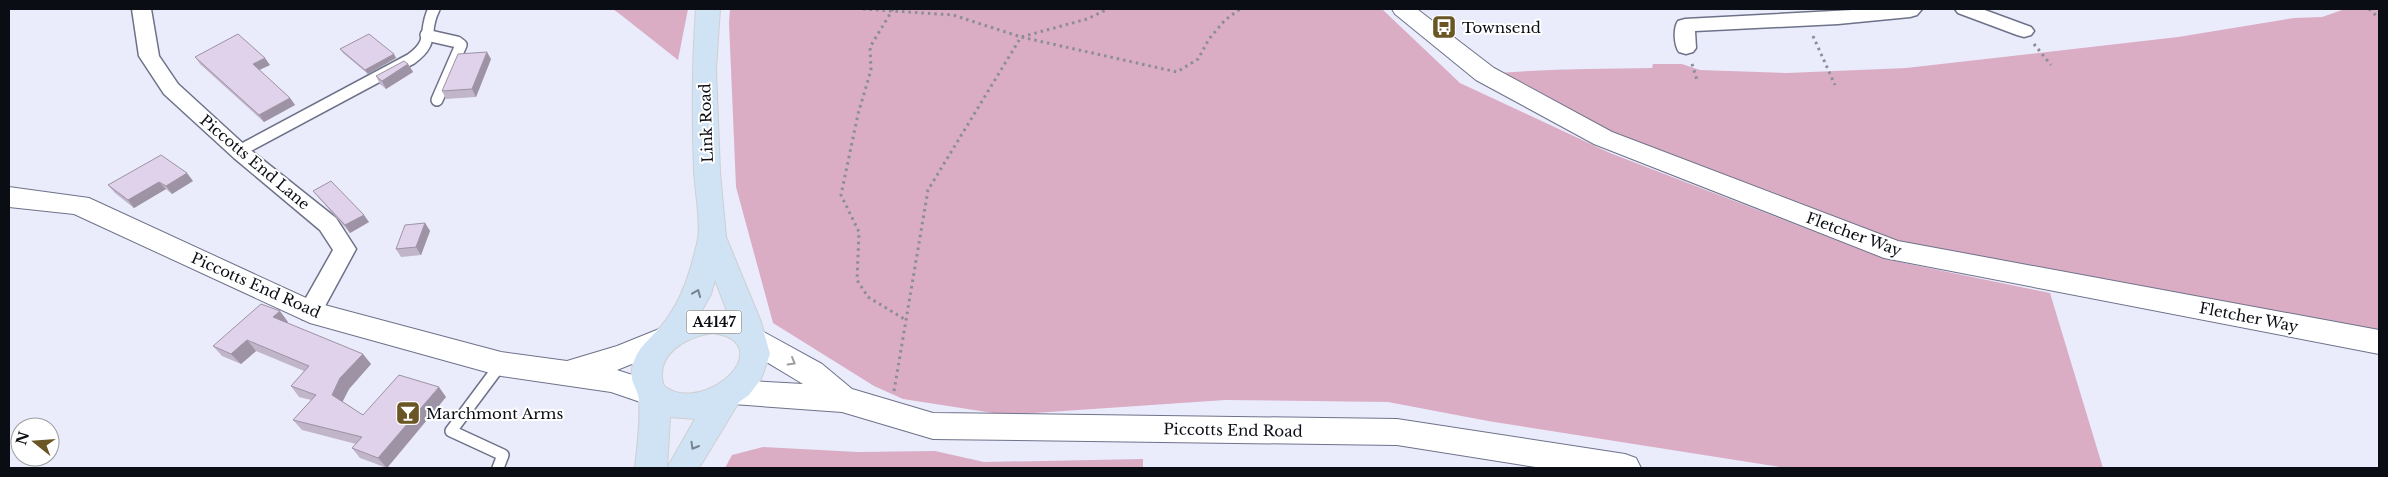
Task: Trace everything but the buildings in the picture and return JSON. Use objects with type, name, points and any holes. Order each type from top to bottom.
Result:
[{"type":"main road","name":"Link Road","points":[[683,468],[702,433],[730,394],[751,370],[755,353],[746,322],[712,237],[707,172],[704,69],[708,9]]},
{"type":"main road","name":"Link Road","points":[[670,336],[697,294],[712,237]]},
{"type":"main road","name":"Link Road","points":[[651,468],[655,429],[653,395],[647,385],[647,365],[659,345],[670,336],[692,325],[713,322],[733,325],[749,336]]},
{"type":"main road","points":[[653,395],[662,402],[687,408],[700,406],[730,394]]},
{"type":"street","name":"Piccotts End Lane","points":[[141,9],[149,56],[171,89],[239,151],[328,224],[345,249],[310,312]]},
{"type":"street","name":"Fletcher Way","points":[[1403,9],[1485,74],[1603,138],[1894,251],[2379,342]]},
{"type":"street","points":[[1686,48],[1684,25],[1806,20],[1910,11],[1912,9]]},
{"type":"street","points":[[1965,9],[2024,30]]},
{"type":"street","name":"Piccotts End Road","points":[[9,197],[79,206],[310,312],[501,364],[523,369],[567,373],[621,382],[653,395]]},
{"type":"street","name":"Piccotts End Road","points":[[567,373],[624,356],[670,336]]},
{"type":"street","name":"Piccotts End Road","points":[[749,336],[811,373],[842,399]]},
{"type":"street","name":"Piccotts End Road","points":[[730,394],[842,399],[934,426],[1397,432],[1567,464],[1625,468]]},
{"type":"lane","points":[[239,151],[350,94],[406,62],[425,47],[428,40],[426,35],[427,22],[434,9]]},
{"type":"lane","points":[[426,35],[457,42],[461,45],[437,100]]},
{"type":"lane","points":[[498,468],[503,455],[451,431],[501,364]]},
{"type":"path","points":[[863,9],[953,15],[1021,37],[1177,72],[1198,59],[1209,39],[1225,20],[1240,9]]},
{"type":"path","points":[[890,414],[928,190],[1021,37],[1086,19],[1108,9]]},
{"type":"path","points":[[2369,9],[2379,18]]},
{"type":"path","points":[[893,10],[870,47],[870,70],[840,195],[859,232],[857,280],[868,297],[906,320]]},
{"type":"path","points":[[2373,13],[2379,13]]},
{"type":"path","points":[[1806,20],[1835,85]]},
{"type":"path","points":[[2024,30],[2051,65]]},
{"type":"shaded area","points":[[613,9],[688,9],[678,60],[621,15]]},
{"type":"shaded area","points":[[730,9],[1382,9],[1460,83],[1610,153],[1885,259],[2050,293],[2103,468],[1786,468],[1488,421],[1388,402],[1225,400],[1006,415],[903,399],[874,386],[773,323],[736,187]]},
{"type":"shaded area","points":[[2345,9],[2379,9],[2379,342],[1894,251],[1603,138],[1485,74],[1548,70],[1652,68],[1653,64],[1682,64],[1700,70],[1787,73],[1906,68],[2178,37],[2294,18],[2322,17]]},
{"type":"shaded area","points":[[763,447],[858,452],[935,451],[984,462],[1143,459],[1143,468],[725,468],[732,455]]},
{"type":"place","name":"Townsend","points":[[1444,27]]},
{"type":"place","name":"Marchmont Arms","points":[[408,413]]}]
